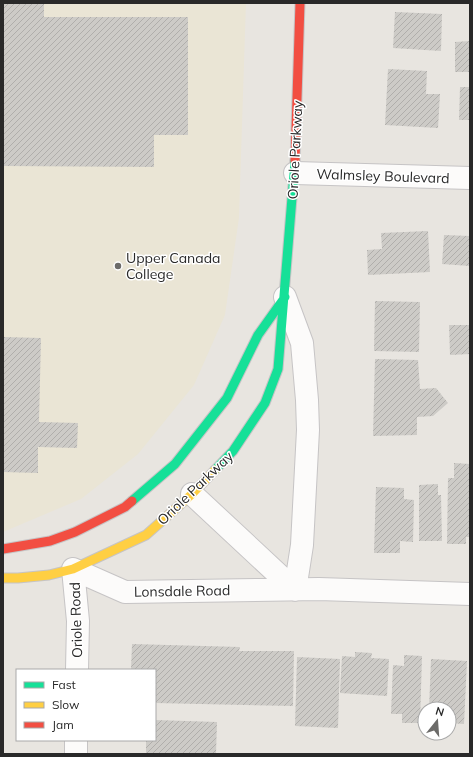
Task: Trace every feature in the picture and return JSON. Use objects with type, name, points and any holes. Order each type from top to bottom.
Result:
[{"type":"main road","name":"Oriole Parkway","points":[[3,578],[49,575],[146,535],[192,494],[233,451],[265,403],[278,369],[285,297],[295,173],[300,3]]},
{"type":"main road","points":[[82,540],[92,529],[124,507],[175,464],[227,398],[258,335],[285,297]]},
{"type":"main road","points":[[3,549],[50,541],[75,532],[124,507]]},
{"type":"street","name":"Walmsley Boulevard","points":[[295,173],[470,178]]},
{"type":"street","name":"Oriole Parkway","points":[[285,297],[302,343],[307,400],[308,430],[302,545],[295,590]]},
{"type":"street","points":[[192,494],[295,590]]},
{"type":"street","name":"Lonsdale Road","points":[[74,565],[125,592],[319,589],[470,594]]},
{"type":"street","name":"Oriole Road","points":[[74,565],[78,621],[77,669]]},
{"type":"street","points":[[76,741],[76,754]]},
{"type":"shaded area","name":"Upper Canada College","points":[[3,3],[246,3],[239,218],[225,315],[194,385],[138,454],[81,499],[3,532]]},
{"type":"building","points":[[3,3],[44,3],[44,17],[188,17],[188,135],[154,135],[154,167],[3,166]]},
{"type":"building","points":[[395,12],[442,14],[441,51],[393,48]]},
{"type":"building","points":[[470,41],[470,72],[455,72],[455,42]]},
{"type":"building","points":[[388,69],[427,71],[426,94],[440,94],[438,128],[385,125]]},
{"type":"building","points":[[460,87],[470,87],[470,120],[459,120]]},
{"type":"building","points":[[428,231],[430,272],[368,275],[367,250],[382,249],[381,233]]},
{"type":"building","points":[[444,235],[470,236],[470,266],[442,264]]},
{"type":"building","points":[[375,301],[420,302],[419,352],[374,351]]},
{"type":"building","points":[[449,325],[470,325],[470,354],[450,355]]},
{"type":"building","points":[[3,337],[41,338],[39,422],[78,423],[77,448],[38,447],[38,473],[3,472]]},
{"type":"building","points":[[375,359],[418,360],[420,389],[436,388],[448,403],[433,416],[417,417],[417,435],[373,436]]},
{"type":"building","points":[[454,463],[470,464],[470,537],[466,537],[466,544],[447,544],[448,478],[454,478]]},
{"type":"building","points":[[438,484],[438,495],[441,495],[442,541],[419,541],[419,485]]},
{"type":"building","points":[[376,487],[404,488],[404,499],[414,500],[413,542],[400,541],[400,553],[374,553]]},
{"type":"building","points":[[132,644],[240,647],[239,651],[294,651],[293,706],[156,703],[156,669],[131,669]]},
{"type":"building","points":[[355,652],[372,653],[371,658],[389,659],[387,696],[340,693],[342,656],[355,657]]},
{"type":"building","points":[[404,655],[422,656],[421,701],[417,701],[417,723],[402,723],[402,714],[391,714],[393,665],[404,666]]},
{"type":"building","points":[[297,657],[340,659],[338,728],[295,726]]},
{"type":"building","points":[[431,659],[467,661],[464,724],[457,724],[457,701],[429,701]]},
{"type":"building","points":[[156,720],[217,722],[216,754],[146,754],[146,741],[156,741]]},
{"type":"traffic: fast","points":[[215,470],[233,451],[265,403],[278,369],[295,161]]},
{"type":"traffic: fast","points":[[132,501],[175,464],[227,398],[258,335],[285,297]]},
{"type":"traffic: slow","points":[[3,578],[49,575],[73,569],[146,535],[192,494],[215,470]]},
{"type":"traffic: jam","points":[[295,161],[300,3]]},
{"type":"traffic: jam","points":[[3,549],[50,541],[75,532],[125,507],[132,501]]},
{"type":"place","name":"Upper Canada College","points":[[118,266]]}]
